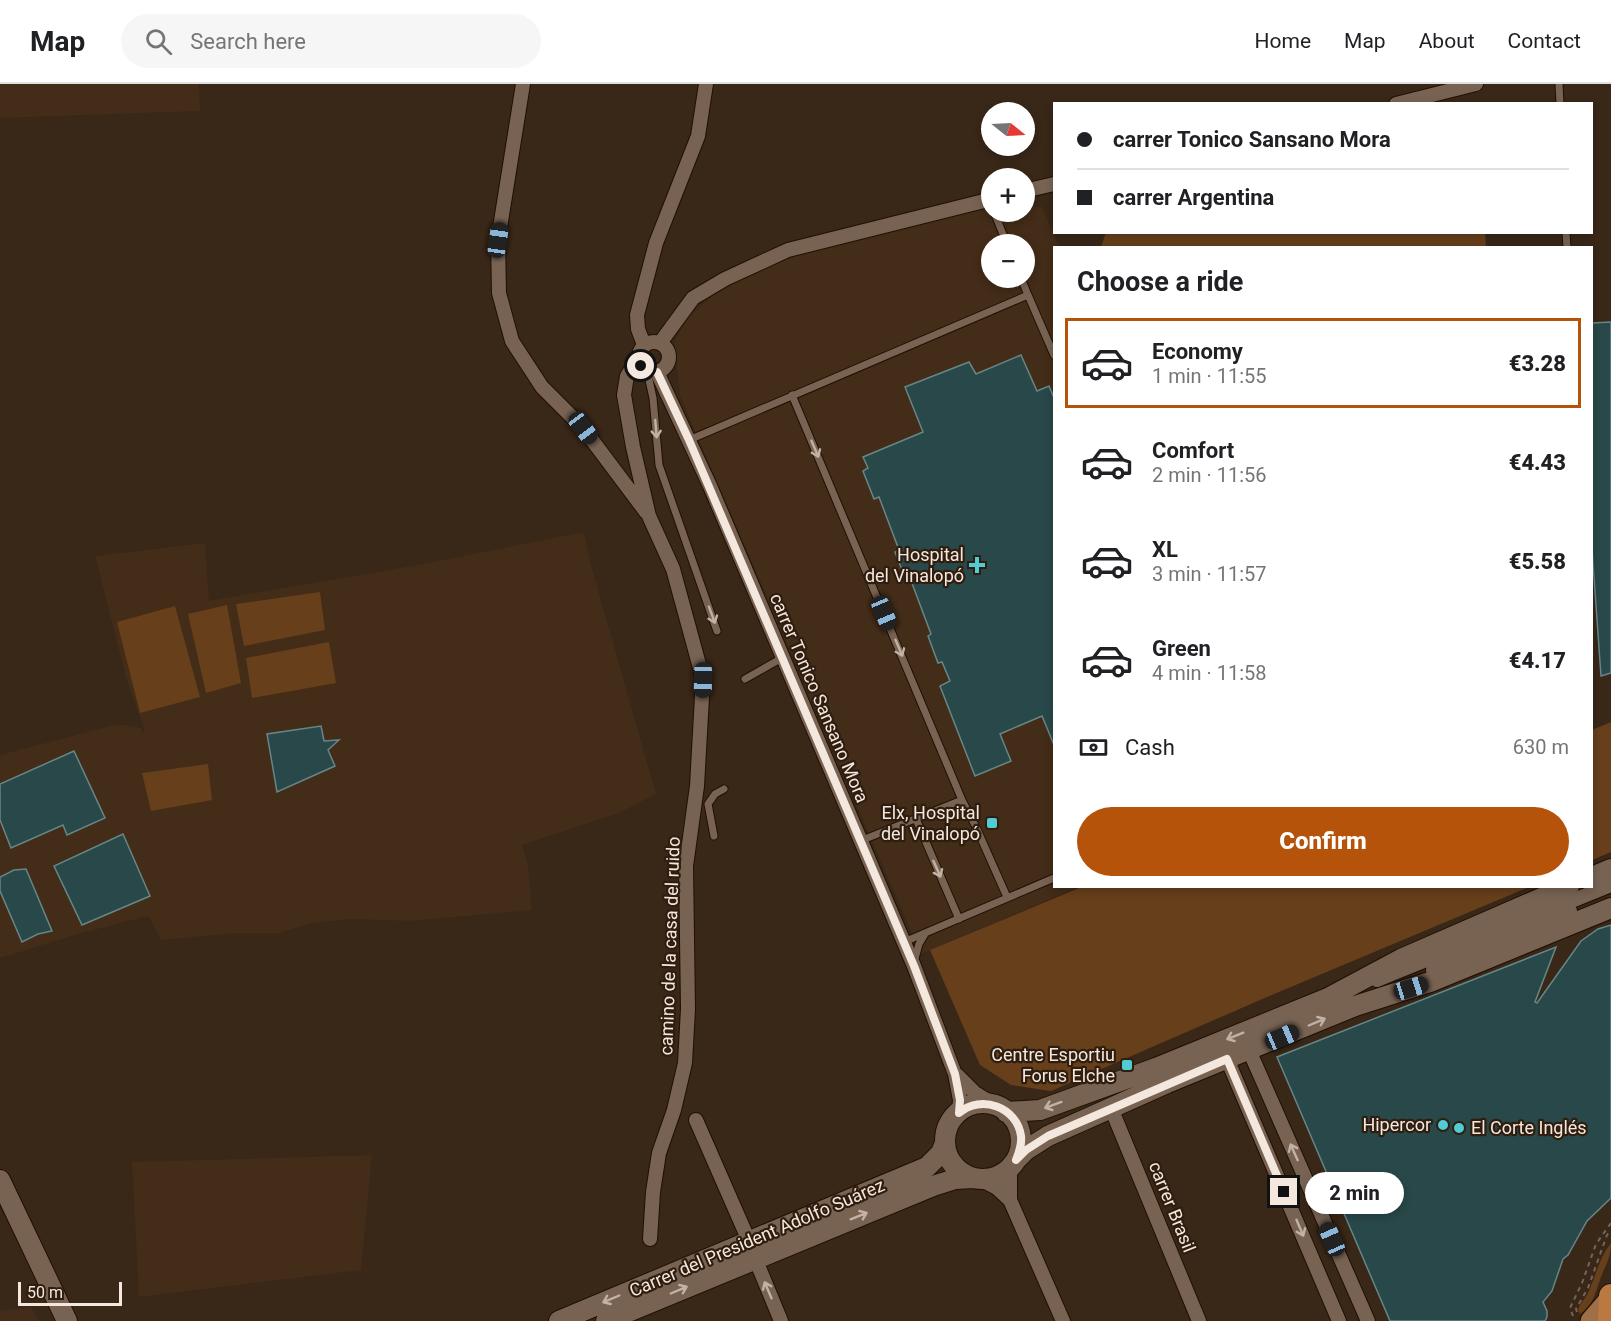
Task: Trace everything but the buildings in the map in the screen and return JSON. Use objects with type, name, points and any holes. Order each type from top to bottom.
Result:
[{"type":"highway","points":[[1610,1321],[1611,1298]]},
{"type":"main road","points":[[1593,877],[1611,868]]},
{"type":"main road","points":[[1001,1109],[1040,1110],[1156,1068],[1328,998],[1401,959],[1564,888]]},
{"type":"main road","points":[[1014,1162],[1020,1148],[1021,1135],[1017,1124],[1001,1109],[987,1103],[974,1104],[959,1113],[947,1128],[945,1143],[947,1153],[952,1164],[961,1173],[977,1179],[998,1177],[1014,1162],[1026,1150],[1048,1136],[1111,1108],[1355,1006],[1430,982],[1611,908]]},
{"type":"main road","name":"Carrer del President Adolfo Suárez","points":[[606,1321],[927,1167],[941,1153],[945,1143]]},
{"type":"main road","name":"Carrer del President Adolfo Suárez","points":[[559,1321],[945,1181],[977,1179]]},
{"type":"main road","points":[[0,1180],[67,1321]]},
{"type":"main road","points":[[1587,1320],[1611,1298]]},
{"type":"street","points":[[523,84],[498,240],[499,293],[512,341],[542,387],[583,428],[649,516]]},
{"type":"street","points":[[644,345],[638,329],[637,315],[656,243],[698,136],[706,84]]},
{"type":"street","points":[[1404,102],[1476,84]]},
{"type":"street","points":[[1035,188],[1053,184]]},
{"type":"street","points":[[660,343],[693,298],[725,279],[788,250],[981,206]]},
{"type":"street","points":[[638,359],[641,366],[652,372],[663,369],[669,361],[667,350],[660,343],[644,345],[627,375],[624,395],[649,516]]},
{"type":"street","name":"carrer Tonico Sansano Mora","points":[[652,372],[689,440],[914,966],[955,1074],[960,1100],[959,1113]]},
{"type":"street","name":"camino de la casa del ruido","points":[[649,516],[673,569],[703,680],[697,786],[686,866],[688,1008],[685,1063],[674,1110],[659,1153],[653,1192],[650,1239]]},
{"type":"street","points":[[1328,998],[1403,971],[1611,885]]},
{"type":"street","points":[[1355,1006],[1611,894]]},
{"type":"street","points":[[1249,1050],[1368,1321]]},
{"type":"street","points":[[1227,1059],[1339,1321]]},
{"type":"street","name":"carrer Tonico Sansano Mora","points":[[955,1074],[975,1093],[1001,1109]]},
{"type":"street","name":"carrer Brasil","points":[[1111,1108],[1199,1321]]},
{"type":"street","points":[[696,1120],[781,1321]]},
{"type":"street","points":[[1010,1200],[1010,1174],[1014,1162]]},
{"type":"street","points":[[977,1179],[997,1188],[1010,1200],[1063,1321]]},
{"type":"lane","points":[[1559,84],[1560,102]]},
{"type":"lane","points":[[1025,288],[1053,354]]},
{"type":"lane","points":[[689,440],[1028,295]]},
{"type":"lane","points":[[652,372],[659,465],[717,631]]},
{"type":"lane","points":[[792,395],[962,800],[1007,897]]},
{"type":"lane","points":[[745,679],[782,658]]},
{"type":"lane","points":[[714,836],[708,804],[715,794],[724,789]]},
{"type":"lane","points":[[860,842],[962,800]]},
{"type":"lane","points":[[916,819],[959,919]]},
{"type":"lane","points":[[904,942],[1053,878]]},
{"type":"lane","points":[[914,966],[919,944],[925,934]]},
{"type":"path","points":[[1576,1321],[1570,1308],[1596,1244],[1611,1223]]},
{"type":"path","points":[[1587,1320],[1576,1309],[1588,1288],[1607,1235],[1611,1231]]},
{"type":"shaded area","points":[[0,84],[199,84],[200,111],[0,118]]},
{"type":"shaded area","points":[[1035,207],[1042,207],[1059,246],[1053,246],[1053,888],[1076,888],[921,954],[680,396],[674,342],[688,318],[716,292],[793,255],[981,209],[981,222],[1035,222]]},
{"type":"shaded area","points":[[1105,234],[1485,234],[1486,246],[1101,246]]},
{"type":"shaded area","points":[[584,532],[591,565],[656,794],[619,813],[522,845],[528,866],[532,910],[409,921],[352,919],[312,923],[279,933],[236,933],[161,940],[148,916],[0,958],[0,755],[118,724],[141,728],[142,732],[145,731],[127,681],[95,556],[205,543],[209,601],[423,564]]},
{"type":"shaded area","points":[[320,592],[325,630],[244,646],[236,604]]},
{"type":"shaded area","points":[[227,605],[241,683],[206,693],[188,614]]},
{"type":"shaded area","points":[[175,606],[200,697],[140,713],[117,622]]},
{"type":"shaded area","points":[[329,642],[336,683],[252,698],[246,658]]},
{"type":"shaded area","points":[[1611,722],[1611,852],[1593,860],[1593,730]]},
{"type":"shaded area","points":[[208,764],[212,800],[151,811],[142,773]]},
{"type":"shaded area","points":[[1079,888],[1527,888],[1051,1091],[1011,1085],[980,1065],[930,950]]},
{"type":"shaded area","points":[[372,1155],[361,1270],[139,1297],[132,1162]]},
{"type":"shaded area","points":[[1611,1243],[1609,1258],[1595,1295],[1588,1307],[1580,1314],[1578,1310]]},
{"type":"shaded area","points":[[31,1307],[39,1321],[0,1321],[0,1311]]},
{"type":"place","name":"Hospital del Vinalopó","points":[[977,565]]},
{"type":"place","name":"Elx, Hospital del Vinalopó","points":[[992,823]]},
{"type":"place","name":"Centre Esportiu Forus Elche","points":[[1127,1065]]},
{"type":"place","name":"Hipercor","points":[[1443,1125]]},
{"type":"place","name":"El Corte Inglés","points":[[1459,1128]]},
{"type":"route","points":[[641,366],[647,371],[657,372],[710,486],[914,966],[955,1074],[959,1089],[959,1113],[974,1104],[987,1103],[1009,1114],[1017,1124],[1021,1135],[1016,1160],[1026,1150],[1048,1136],[1227,1059],[1284,1192]]}]
